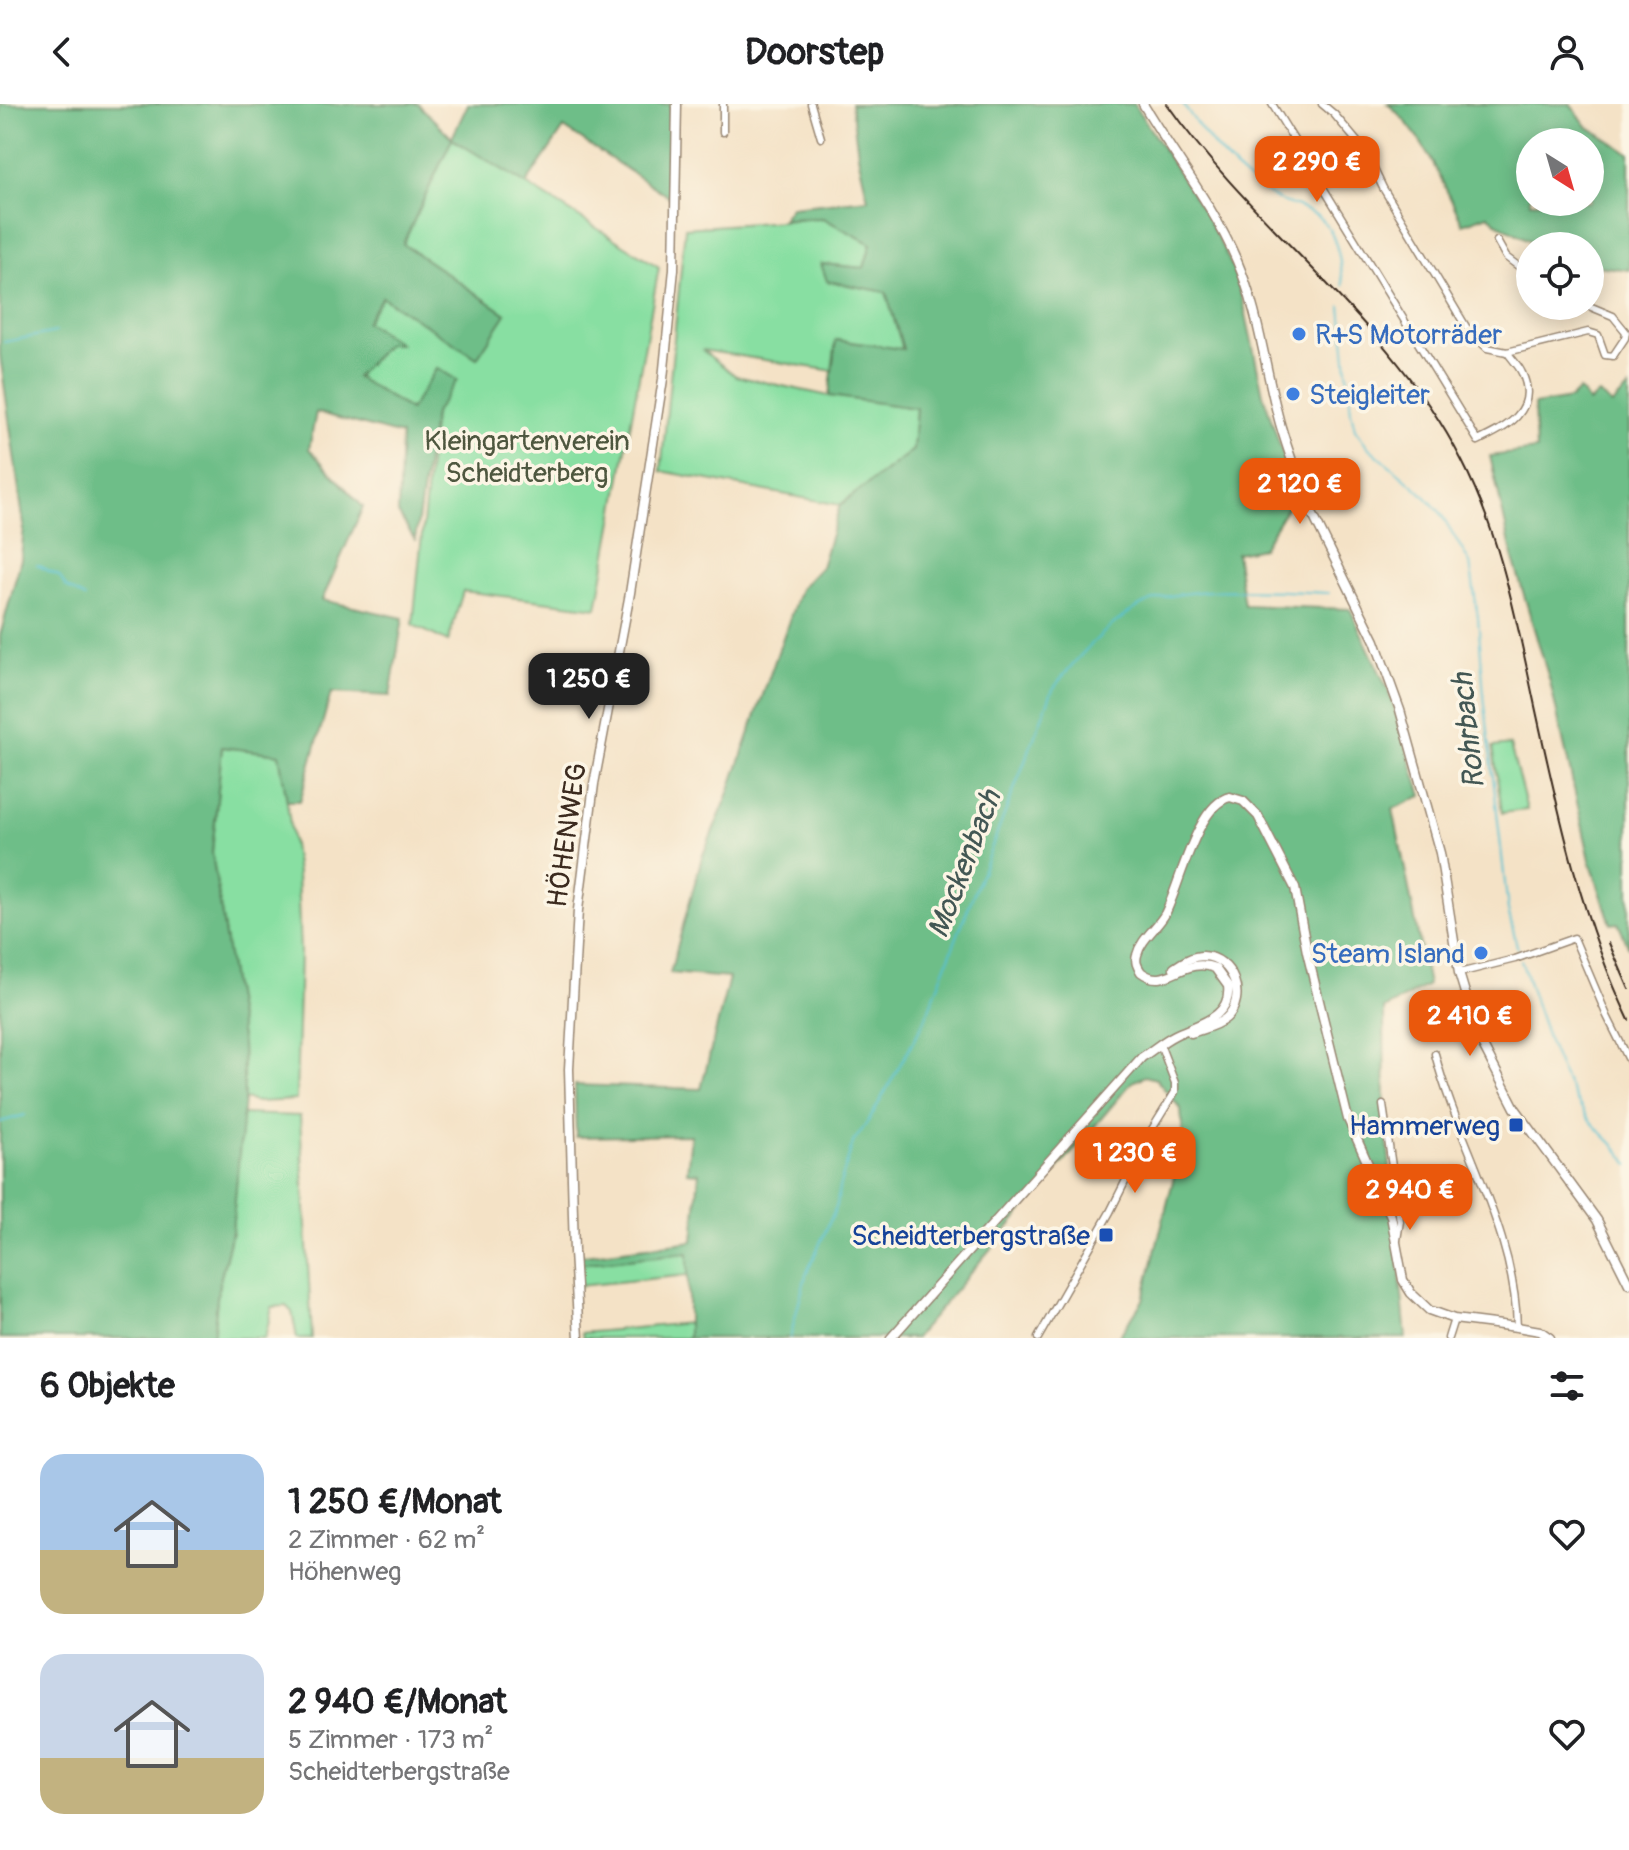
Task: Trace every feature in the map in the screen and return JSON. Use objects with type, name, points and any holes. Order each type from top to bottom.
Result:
[{"type":"street","name":"HÖHENWEG","points":[[579,1338],[569,1069],[578,910],[594,784],[630,593],[663,379],[674,269],[677,104]]},
{"type":"street","points":[[723,104],[723,132]]},
{"type":"street","points":[[811,104],[821,138]]},
{"type":"street","points":[[1143,104],[1213,213],[1237,262],[1249,296],[1280,426],[1304,495],[1381,656],[1431,815],[1459,973],[1473,1024],[1515,1108],[1597,1220],[1629,1284]]},
{"type":"street","points":[[1272,104],[1478,441],[1508,426],[1520,416],[1525,404],[1523,374],[1507,352]]},
{"type":"street","points":[[1322,104],[1365,151],[1383,188],[1474,338],[1487,348],[1507,352],[1588,332],[1598,335],[1605,355],[1613,356],[1626,332],[1613,316],[1604,312]]},
{"type":"street","points":[[1497,241],[1506,257],[1516,264]]},
{"type":"street","points":[[891,1338],[1126,1074],[1160,1044],[1222,1012],[1229,993],[1215,968],[1203,964],[1190,966],[1154,979],[1145,976],[1136,960],[1140,947],[1167,910],[1211,809],[1223,799],[1237,798],[1258,816],[1295,888],[1307,952],[1348,1119],[1391,1216],[1403,1280],[1411,1293],[1429,1310],[1454,1319],[1540,1331],[1550,1338]]},
{"type":"street","points":[[1459,973],[1515,959],[1574,938],[1629,1060]]},
{"type":"street","points":[[1038,1338],[1175,1092],[1175,1083],[1160,1044]]},
{"type":"street","points":[[1435,1054],[1441,1080],[1462,1128],[1508,1256],[1517,1327]]},
{"type":"street","points":[[1383,1105],[1400,1221],[1396,1245]]},
{"type":"street","points":[[1448,1338],[1454,1319]]},
{"type":"green space","points":[[0,104],[418,104],[452,138],[468,104],[670,104],[669,197],[564,128],[526,184],[452,139],[403,244],[506,314],[477,358],[382,297],[366,322],[400,344],[387,344],[356,377],[410,410],[437,368],[457,380],[434,414],[415,540],[398,513],[401,435],[316,412],[309,449],[363,507],[322,600],[403,618],[390,696],[331,693],[300,801],[287,801],[279,754],[222,747],[212,853],[242,1045],[244,1099],[232,1232],[218,1289],[213,1338],[0,1338],[0,636],[21,559],[24,526],[0,355]]},
{"type":"green space","points":[[851,104],[1134,104],[1207,217],[1232,266],[1244,305],[1263,394],[1297,498],[1288,506],[1262,548],[1236,553],[1244,605],[1350,609],[1388,690],[1422,796],[1393,809],[1428,985],[1384,1009],[1385,1114],[1406,1338],[1118,1338],[1143,1300],[1183,1141],[1181,1109],[1156,1079],[1145,1076],[1132,1082],[915,1338],[688,1338],[688,1253],[577,1264],[577,1256],[693,1241],[699,1173],[687,1172],[691,1135],[576,1137],[575,1085],[701,1089],[729,978],[670,973],[702,857],[727,798],[800,589],[821,567],[840,505],[913,450],[916,408],[829,396],[836,340],[903,349],[886,292],[827,281],[821,264],[864,268],[871,244],[823,218],[782,219],[791,207],[868,199]]},
{"type":"green space","points":[[1388,104],[1570,104],[1590,128],[1516,128],[1516,216],[1604,216],[1604,137],[1629,153],[1629,270],[1604,267],[1604,232],[1516,233],[1488,215],[1463,224],[1412,130]]},
{"type":"green space","name":"Kleingartenverein Scheidterberg","points":[[452,138],[659,267],[597,608],[463,591],[448,642],[413,625],[434,414],[456,380],[437,368],[411,410],[356,377],[387,344],[398,343],[365,322],[382,296],[476,357],[505,313],[403,244]]},
{"type":"green space","points":[[823,218],[871,243],[864,268],[822,264],[828,281],[886,292],[903,350],[836,340],[834,371],[702,350],[736,376],[829,396],[916,408],[913,450],[840,505],[661,471],[685,228]]},
{"type":"green space","points":[[1629,388],[1629,948],[1618,923],[1611,924],[1591,864],[1550,682],[1513,558],[1490,456],[1536,450],[1534,405],[1570,399],[1579,390],[1589,402],[1599,394],[1612,405]]},
{"type":"green space","points":[[1510,745],[1527,810],[1502,813],[1493,747]]},
{"type":"green space","points":[[222,747],[280,753],[297,873],[300,952],[296,1100],[257,1102],[244,1099],[242,1045],[212,853]]},
{"type":"green space","points":[[242,1114],[300,1116],[312,1338],[297,1338],[292,1312],[286,1306],[272,1307],[265,1338],[213,1338],[218,1289],[232,1232]]},
{"type":"green space","points":[[688,1252],[688,1275],[578,1286],[577,1264]]},
{"type":"green space","points":[[688,1323],[688,1338],[583,1338],[582,1333]]},
{"type":"waterway","name":"Rohrbach","points":[[1183,104],[1212,144],[1246,178],[1273,197],[1312,213],[1323,221],[1335,243],[1343,285]]},
{"type":"waterway","name":"Rohrbach","points":[[1341,306],[1355,429],[1369,448],[1440,512],[1470,563],[1508,910],[1519,954]]},
{"type":"waterway","points":[[4,342],[56,332]]},
{"type":"waterway","points":[[37,565],[59,576],[66,587],[85,598]]},
{"type":"waterway","name":"Mockenbach","points":[[790,1338],[806,1275],[837,1205],[853,1143],[924,1022],[1053,689],[1103,633],[1138,607],[1156,599],[1231,590],[1329,593]]},
{"type":"waterway","name":"Rohrbach","points":[[1521,960],[1548,1040],[1574,1097],[1590,1121],[1629,1165]]},
{"type":"waterway","points":[[0,1122],[25,1115]]},
{"type":"railway","points":[[1167,104],[1241,194],[1361,320],[1398,364],[1433,411],[1462,461],[1497,547],[1583,902],[1629,1020]]},
{"type":"railway","points":[[1609,943],[1629,989]]},
{"type":"place","name":"R+S Motorräder","points":[[1299,334]]},
{"type":"place","name":"Steigleiter","points":[[1293,394]]},
{"type":"place","name":"Steam Island","points":[[1481,953]]},
{"type":"place","name":"Hammerweg","points":[[1516,1125]]},
{"type":"place","name":"Scheidterbergstraße","points":[[1106,1235]]}]
